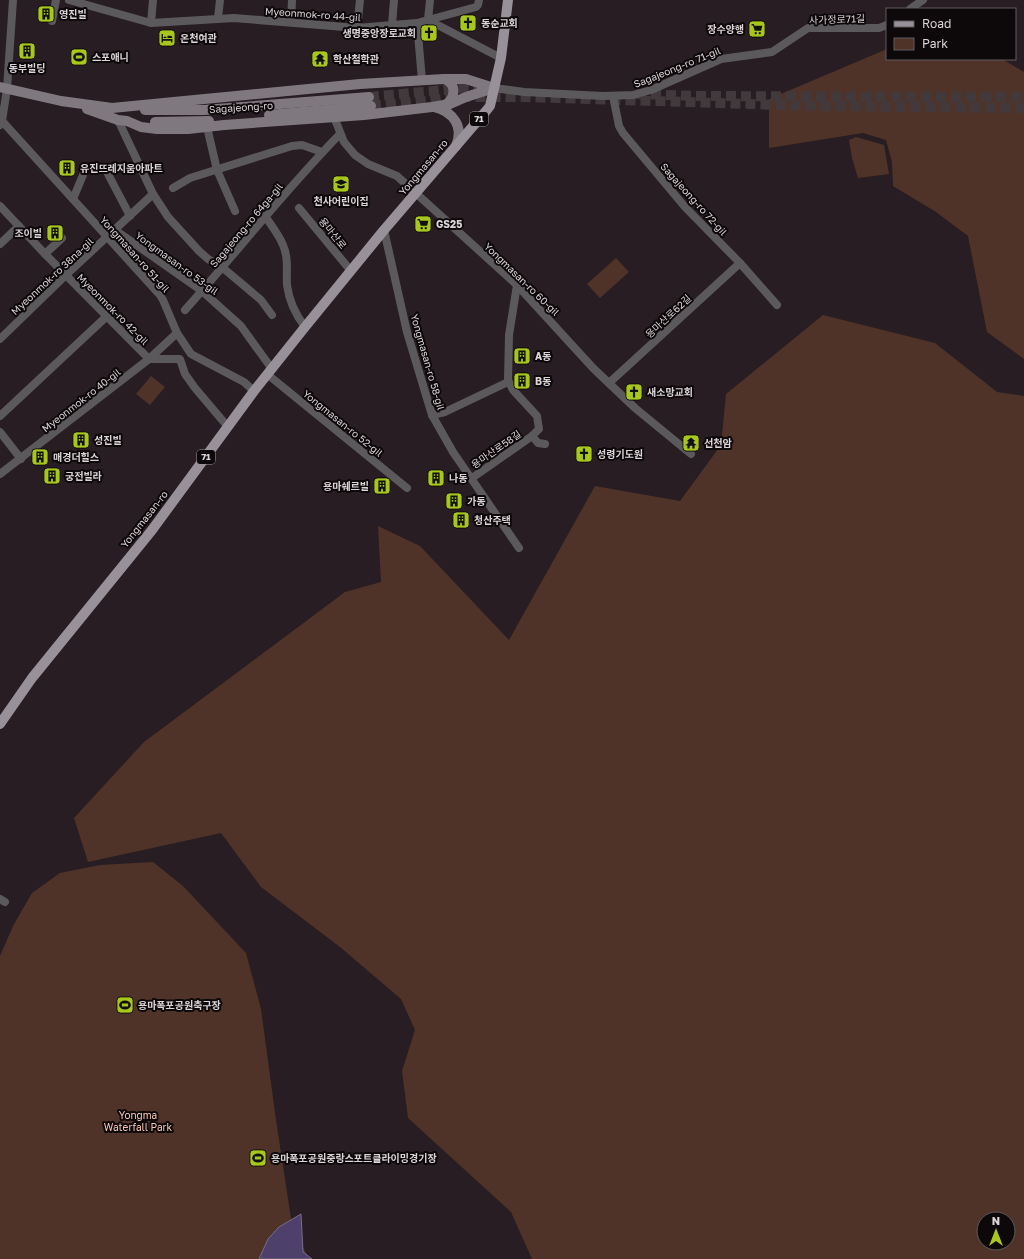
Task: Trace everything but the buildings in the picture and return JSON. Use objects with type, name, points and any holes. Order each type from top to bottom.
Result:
[{"type":"main road","name":"Yongmasan-ro","points":[[0,724],[32,678],[152,530],[254,391],[384,230],[490,106],[501,58],[508,0]]},
{"type":"main road","points":[[444,79],[451,84],[454,92],[452,97],[445,105]]},
{"type":"main road","points":[[3,88],[70,103],[112,108],[263,92],[422,80],[466,79],[494,88]]},
{"type":"main road","points":[[70,103],[141,127],[156,130],[188,129],[432,107],[445,105],[494,88]]},
{"type":"main road","name":"Sagajeong-ro","points":[[112,108],[158,111],[204,110],[370,102],[206,121],[166,123],[123,121]]},
{"type":"main road","points":[[432,107],[446,112],[457,123],[460,134],[456,146]]},
{"type":"street","points":[[1,123],[3,88],[13,0]]},
{"type":"street","points":[[52,21],[56,0]]},
{"type":"street","name":"Myeonmok-ro 44-gil","points":[[69,0],[83,2],[151,23],[234,18],[357,28],[417,23],[428,20]]},
{"type":"street","points":[[151,23],[153,0]]},
{"type":"street","points":[[218,18],[220,0]]},
{"type":"street","points":[[290,22],[292,0]]},
{"type":"street","points":[[357,28],[360,0]]},
{"type":"street","points":[[392,25],[394,0]]},
{"type":"street","points":[[428,20],[430,0]]},
{"type":"street","points":[[428,20],[476,7],[479,0]]},
{"type":"street","points":[[911,8],[922,0]]},
{"type":"street","points":[[428,20],[501,58]]},
{"type":"street","points":[[417,23],[422,80]]},
{"type":"street","name":"Sagajeong-ro 71-gil","points":[[494,88],[524,92],[613,96],[633,95],[651,90],[721,59],[772,52],[808,28],[879,28],[886,26]]},
{"type":"street","name":"Sagajeong-ro 72-gil","points":[[613,96],[619,126],[623,133],[685,206],[740,263],[777,305]]},
{"type":"street","name":"Yongmasan-ro 60-gil","points":[[334,117],[344,142],[355,155],[368,164],[397,176],[517,285],[593,368],[645,418],[691,454]]},
{"type":"street","points":[[123,121],[152,194],[168,217],[199,252],[222,268],[261,300],[272,315]]},
{"type":"street","name":"Yongmasan-ro 51-gil","points":[[1,123],[73,199],[160,295],[177,333],[192,354],[244,382],[254,391]]},
{"type":"street","points":[[207,127],[217,170],[235,211]]},
{"type":"street","name":"Sagajeong-ro 64ga-gil","points":[[185,310],[265,216],[340,134]]},
{"type":"street","points":[[173,188],[190,178],[296,145],[302,145],[322,152]]},
{"type":"street","points":[[108,174],[130,216]]},
{"type":"street","points":[[73,199],[83,176]]},
{"type":"street","name":"Myeonmok-ro 38na-gil","points":[[0,340],[152,194]]},
{"type":"street","name":"Myeonmok-ro 42-gil","points":[[0,206],[149,360],[180,359],[185,374],[228,427]]},
{"type":"street","name":"용마산로","points":[[299,208],[351,271]]},
{"type":"street","points":[[265,216],[283,244],[288,262],[287,284],[289,299],[295,313],[305,327]]},
{"type":"street","points":[[0,244],[19,226]]},
{"type":"street","name":"Yongmasan-ro 53-gil","points":[[115,230],[202,291],[244,330],[270,371]]},
{"type":"street","name":"Yongmasan-ro 58-gil","points":[[384,230],[408,334],[432,415],[453,452],[519,548]]},
{"type":"street","points":[[45,254],[62,238]]},
{"type":"street","name":"용마산로62길","points":[[609,383],[740,263]]},
{"type":"street","points":[[517,285],[508,338],[508,382],[513,390],[538,417],[539,430],[532,436],[538,442],[545,444]]},
{"type":"street","points":[[0,416],[106,317]]},
{"type":"street","name":"Myeonmok-ro 40-gil","points":[[0,474],[149,360],[177,333]]},
{"type":"street","name":"Yongmasan-ro 52-gil","points":[[270,371],[407,488]]},
{"type":"street","points":[[432,415],[445,412],[508,382]]},
{"type":"street","points":[[0,432],[21,459]]},
{"type":"street","name":"용마산로58길","points":[[472,478],[532,436]]},
{"type":"green space","points":[[886,49],[886,60],[1004,60],[1024,72],[1024,359],[987,332],[968,236],[936,212],[893,186],[892,162],[886,140],[863,133],[769,148],[769,99]]},
{"type":"green space","points":[[856,137],[884,145],[889,174],[858,178],[852,158],[849,140]]},
{"type":"green space","points":[[616,258],[629,272],[600,298],[587,284]]},
{"type":"green space","points":[[823,315],[935,343],[997,392],[1024,396],[1024,1259],[532,1259],[511,1212],[408,1118],[402,1071],[415,1030],[401,999],[340,947],[261,887],[221,833],[88,862],[74,818],[144,742],[345,592],[381,582],[378,526],[420,546],[509,640],[595,486],[680,501],[721,445],[726,394]]},
{"type":"green space","points":[[151,376],[165,387],[150,405],[136,394]]},
{"type":"green space","name":"Yongma Waterfall Park","points":[[153,862],[183,886],[246,953],[261,1009],[292,1225],[309,1259],[0,1259],[0,956],[13,926],[32,893],[60,873],[100,865]]},
{"type":"shaded area","points":[[301,1214],[303,1252],[312,1259],[259,1259],[268,1239],[279,1227]]},
{"type":"tunnel","points":[[369,97],[465,88],[490,89]]},
{"type":"tunnel","points":[[636,94],[699,96],[1024,97]]},
{"type":"tunnel","points":[[371,106],[463,97],[525,97],[814,106],[1024,108]]},
{"type":"place","name":"영진빌","points":[[46,14]]},
{"type":"place","name":"동순교회","points":[[468,23]]},
{"type":"place","name":"장수양행","points":[[757,29]]},
{"type":"place","name":"생명중앙장로교회","points":[[429,33]]},
{"type":"place","name":"온천여관","points":[[167,38]]},
{"type":"place","name":"동부빌딩","points":[[27,51]]},
{"type":"place","name":"스포애니","points":[[79,57]]},
{"type":"place","name":"학산철학관","points":[[320,59]]},
{"type":"place","name":"유진뜨레지움아파트","points":[[67,168]]},
{"type":"place","name":"천사어린이집","points":[[341,184]]},
{"type":"place","name":"GS25","points":[[423,224]]},
{"type":"place","name":"조이빌","points":[[55,233]]},
{"type":"place","name":"A동","points":[[522,356]]},
{"type":"place","name":"B동","points":[[522,381]]},
{"type":"place","name":"새소망교회","points":[[634,392]]},
{"type":"place","name":"성진빌","points":[[81,440]]},
{"type":"place","name":"선천암","points":[[691,443]]},
{"type":"place","name":"성령기도원","points":[[584,454]]},
{"type":"place","name":"매경더힐스","points":[[40,457]]},
{"type":"place","name":"궁전빌라","points":[[52,476]]},
{"type":"place","name":"나동","points":[[436,478]]},
{"type":"place","name":"용마쉐르빌","points":[[382,486]]},
{"type":"place","name":"가동","points":[[454,501]]},
{"type":"place","name":"청산주택","points":[[461,520]]},
{"type":"place","name":"용마폭포공원축구장","points":[[125,1005]]},
{"type":"place","name":"용마폭포공원중랑스포트클라이밍경기장","points":[[258,1158]]}]
